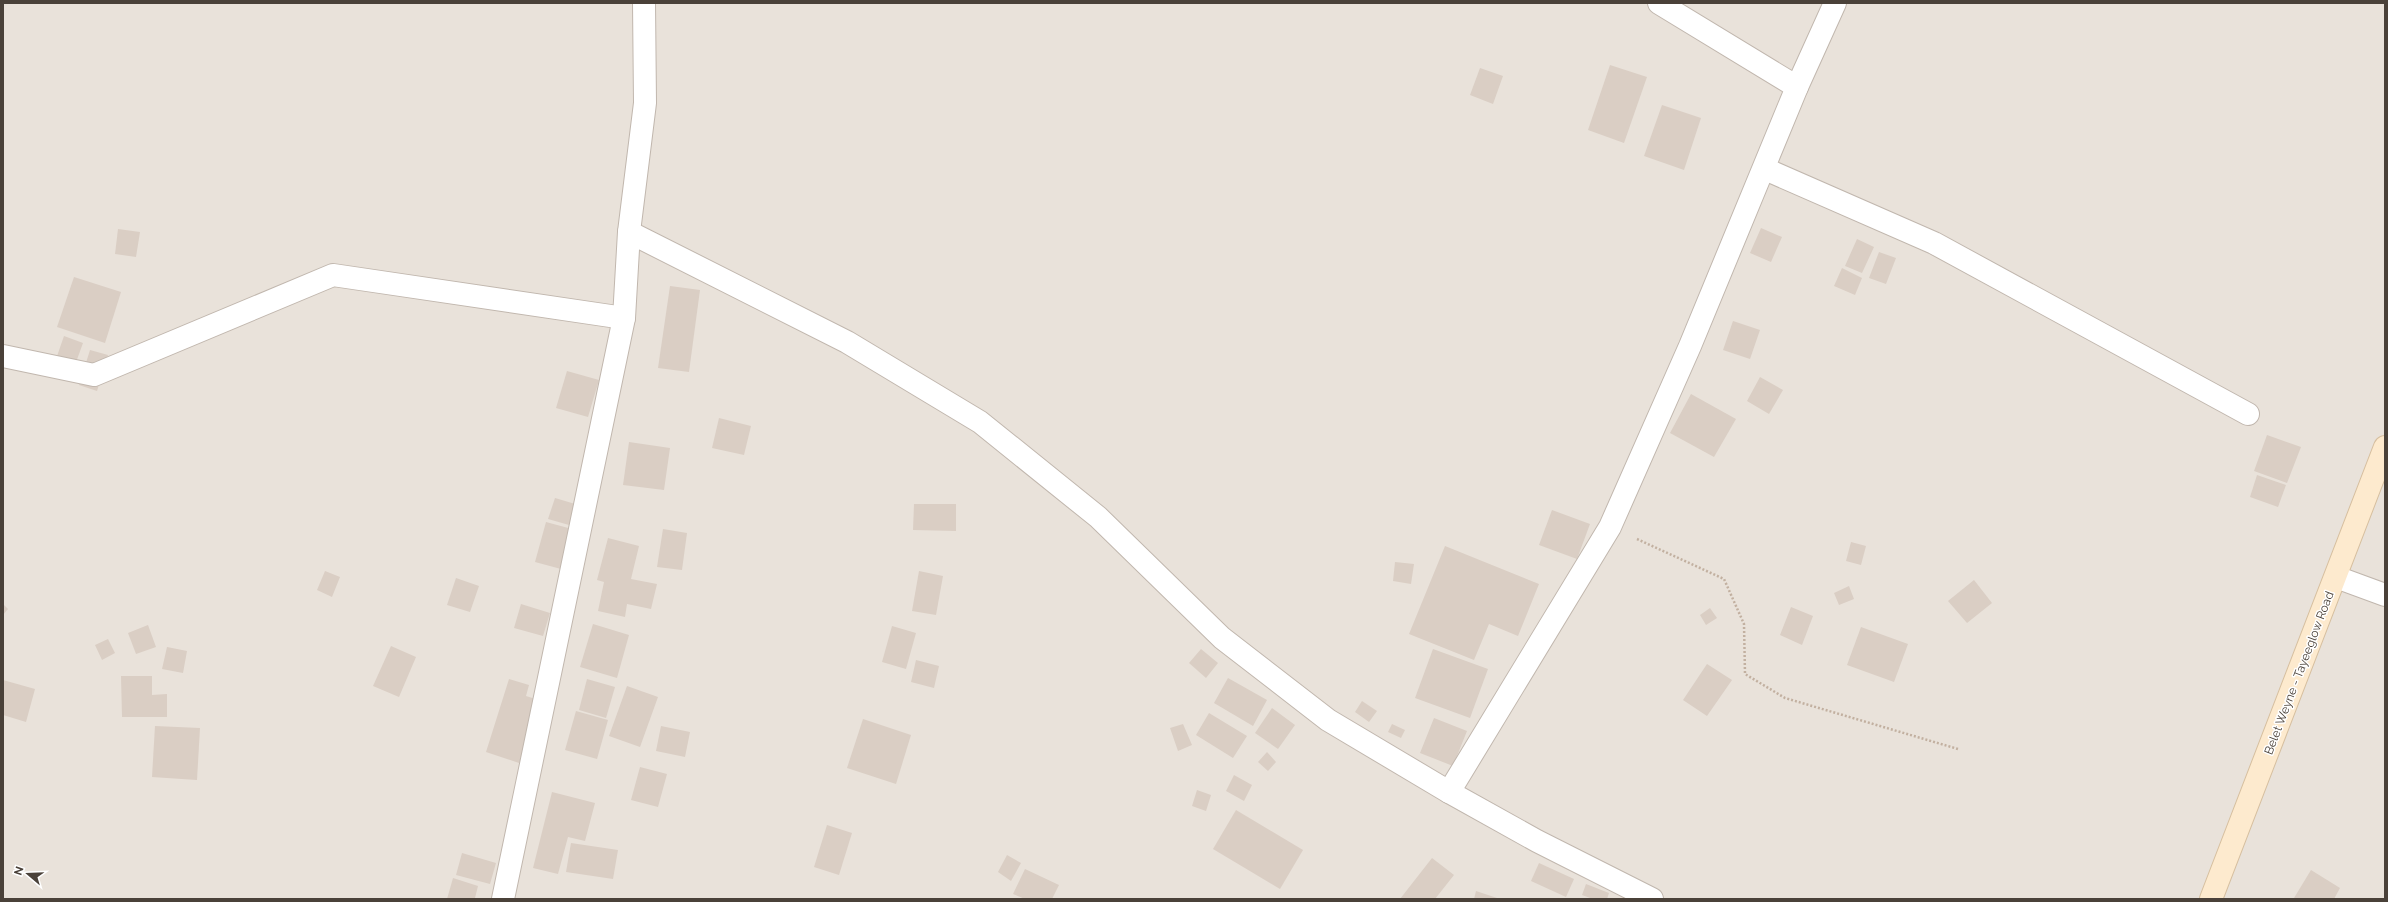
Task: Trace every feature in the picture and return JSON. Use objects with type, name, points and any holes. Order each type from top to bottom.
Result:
[{"type":"main road","name":"Belet Weyne - Tayeeglow Road","points":[[2211,899],[2385,447]]},
{"type":"street","points":[[503,899],[624,318],[629,232],[645,103],[644,3]]},
{"type":"street","points":[[1659,3],[1797,87]]},
{"type":"street","points":[[1449,792],[1610,527],[1690,346],[1765,170],[1797,87],[1835,3]]},
{"type":"street","points":[[1765,170],[1934,243],[2248,414]]},
{"type":"street","points":[[629,232],[847,342],[980,422],[1098,518],[1222,638],[1328,720],[1449,792],[1537,841],[1652,899]]},
{"type":"street","points":[[3,356],[94,375],[332,275],[624,318]]},
{"type":"street","points":[[2336,577],[2385,596]]},
{"type":"path","points":[[1610,527],[1724,579],[1744,624],[1745,674],[1785,698],[1958,749]]},
{"type":"shaded area","points":[[3,3],[2385,3],[2385,899],[3,899]]},
{"type":"building","points":[[1610,65],[1647,77],[1624,143],[1588,130]]},
{"type":"building","points":[[1480,68],[1503,76],[1493,104],[1470,95]]},
{"type":"building","points":[[1662,105],[1701,118],[1684,170],[1644,156]]},
{"type":"building","points":[[1761,228],[1782,237],[1771,262],[1750,253]]},
{"type":"building","points":[[118,229],[140,232],[136,257],[115,254]]},
{"type":"building","points":[[1857,239],[1874,247],[1862,273],[1845,266]]},
{"type":"building","points":[[1879,252],[1896,258],[1886,284],[1869,278]]},
{"type":"building","points":[[1842,268],[1862,278],[1855,295],[1834,286]]},
{"type":"building","points":[[74,277],[121,292],[105,343],[57,327]]},
{"type":"building","points":[[670,286],[700,290],[689,372],[658,368]]},
{"type":"building","points":[[1733,321],[1760,330],[1750,359],[1723,350]]},
{"type":"building","points":[[64,336],[83,343],[75,365],[56,359]]},
{"type":"building","points":[[90,350],[108,355],[97,391],[79,385]]},
{"type":"building","points":[[567,371],[599,380],[588,417],[556,408]]},
{"type":"building","points":[[1760,377],[1783,390],[1769,414],[1747,401]]},
{"type":"building","points":[[1691,394],[1736,419],[1714,457],[1670,433]]},
{"type":"building","points":[[719,418],[751,426],[744,455],[712,448]]},
{"type":"building","points":[[2267,435],[2301,447],[2287,483],[2254,471]]},
{"type":"building","points":[[629,442],[670,448],[664,490],[623,485]]},
{"type":"building","points":[[2257,475],[2286,485],[2278,507],[2250,497]]},
{"type":"building","points":[[555,498],[582,506],[576,527],[548,519]]},
{"type":"building","points":[[914,504],[956,504],[956,531],[913,530]]},
{"type":"building","points":[[1552,510],[1590,524],[1577,559],[1539,545]]},
{"type":"building","points":[[546,522],[572,529],[561,569],[535,562]]},
{"type":"building","points":[[663,529],[687,533],[682,570],[657,567]]},
{"type":"building","points":[[608,538],[639,546],[631,579],[657,584],[651,609],[627,604],[625,617],[598,611],[604,582],[597,580]]},
{"type":"building","points":[[1851,542],[1866,546],[1861,565],[1846,561]]},
{"type":"building","points":[[1445,546],[1539,584],[1518,636],[1489,624],[1474,660],[1409,634]]},
{"type":"building","points":[[1395,562],[1414,564],[1411,584],[1393,581]]},
{"type":"building","points":[[325,571],[340,577],[332,597],[317,590]]},
{"type":"building","points":[[919,571],[943,576],[936,615],[912,611]]},
{"type":"building","points":[[456,578],[479,586],[470,612],[447,605]]},
{"type":"building","points":[[1974,580],[1992,603],[1967,623],[1948,601]]},
{"type":"building","points":[[1849,586],[1854,599],[1839,605],[1834,593]]},
{"type":"building","points":[[3,604],[8,609],[3,615]]},
{"type":"building","points":[[521,604],[550,613],[543,636],[514,628]]},
{"type":"building","points":[[1791,607],[1813,616],[1802,645],[1780,635]]},
{"type":"building","points":[[1710,608],[1717,618],[1706,625],[1700,615]]},
{"type":"building","points":[[593,624],[629,635],[617,678],[580,667]]},
{"type":"building","points":[[148,625],[156,647],[136,654],[128,633]]},
{"type":"building","points":[[892,626],[916,633],[906,669],[882,662]]},
{"type":"building","points":[[1861,627],[1908,644],[1894,682],[1847,665]]},
{"type":"building","points":[[108,639],[115,653],[102,660],[95,645]]},
{"type":"building","points":[[391,646],[416,657],[399,697],[373,686]]},
{"type":"building","points":[[167,647],[187,651],[183,673],[162,669]]},
{"type":"building","points":[[1201,649],[1218,663],[1206,678],[1189,663]]},
{"type":"building","points":[[1433,649],[1488,669],[1470,718],[1415,698]]},
{"type":"building","points":[[916,660],[939,666],[934,688],[911,682]]},
{"type":"building","points":[[1707,664],[1732,680],[1707,716],[1683,700]]},
{"type":"building","points":[[121,676],[152,676],[152,695],[167,694],[167,717],[122,717]]},
{"type":"building","points":[[1228,678],[1267,700],[1253,726],[1214,703]]},
{"type":"building","points":[[509,679],[529,685],[526,696],[539,700],[519,763],[486,752]]},
{"type":"building","points":[[587,679],[615,687],[606,718],[579,710]]},
{"type":"building","points":[[3,680],[35,689],[26,722],[3,715]]},
{"type":"building","points":[[627,686],[658,697],[640,747],[609,736]]},
{"type":"building","points":[[1362,701],[1377,711],[1369,722],[1355,712]]},
{"type":"building","points":[[1272,708],[1295,725],[1278,749],[1255,733]]},
{"type":"building","points":[[576,711],[608,720],[597,759],[565,750]]},
{"type":"building","points":[[1209,713],[1247,736],[1233,758],[1196,735]]},
{"type":"building","points":[[1434,718],[1467,731],[1453,766],[1420,753]]},
{"type":"building","points":[[863,719],[911,735],[896,784],[847,768]]},
{"type":"building","points":[[1183,724],[1192,745],[1178,751],[1170,728]]},
{"type":"building","points":[[1392,724],[1405,730],[1401,738],[1388,732]]},
{"type":"building","points":[[155,726],[200,728],[197,780],[152,777]]},
{"type":"building","points":[[661,726],[690,732],[685,757],[656,751]]},
{"type":"building","points":[[1267,752],[1276,762],[1268,771],[1258,762]]},
{"type":"building","points":[[640,767],[667,774],[658,807],[631,800]]},
{"type":"building","points":[[1234,775],[1252,785],[1244,801],[1226,791]]},
{"type":"building","points":[[1197,790],[1211,795],[1206,811],[1192,806]]},
{"type":"building","points":[[552,792],[595,803],[585,841],[568,837],[558,874],[533,868]]},
{"type":"building","points":[[1236,810],[1303,850],[1280,889],[1213,849]]},
{"type":"building","points":[[827,825],[852,833],[839,875],[814,867]]},
{"type":"building","points":[[571,843],[618,850],[613,879],[566,872]]},
{"type":"building","points":[[462,853],[496,863],[490,884],[456,875]]},
{"type":"building","points":[[1007,855],[1021,863],[1011,881],[998,872]]},
{"type":"building","points":[[1432,858],[1454,875],[1435,899],[1400,899]]},
{"type":"building","points":[[1539,863],[1574,879],[1566,897],[1531,881]]},
{"type":"building","points":[[1025,869],[1059,885],[1052,899],[1025,899],[1013,894]]},
{"type":"building","points":[[2311,870],[2340,888],[2334,899],[2294,898]]},
{"type":"building","points":[[453,878],[478,886],[475,898],[478,899],[447,899]]},
{"type":"building","points":[[1586,884],[1609,893],[1607,899],[1593,899],[1582,895]]},
{"type":"building","points":[[1476,891],[1500,899],[1474,899]]}]
